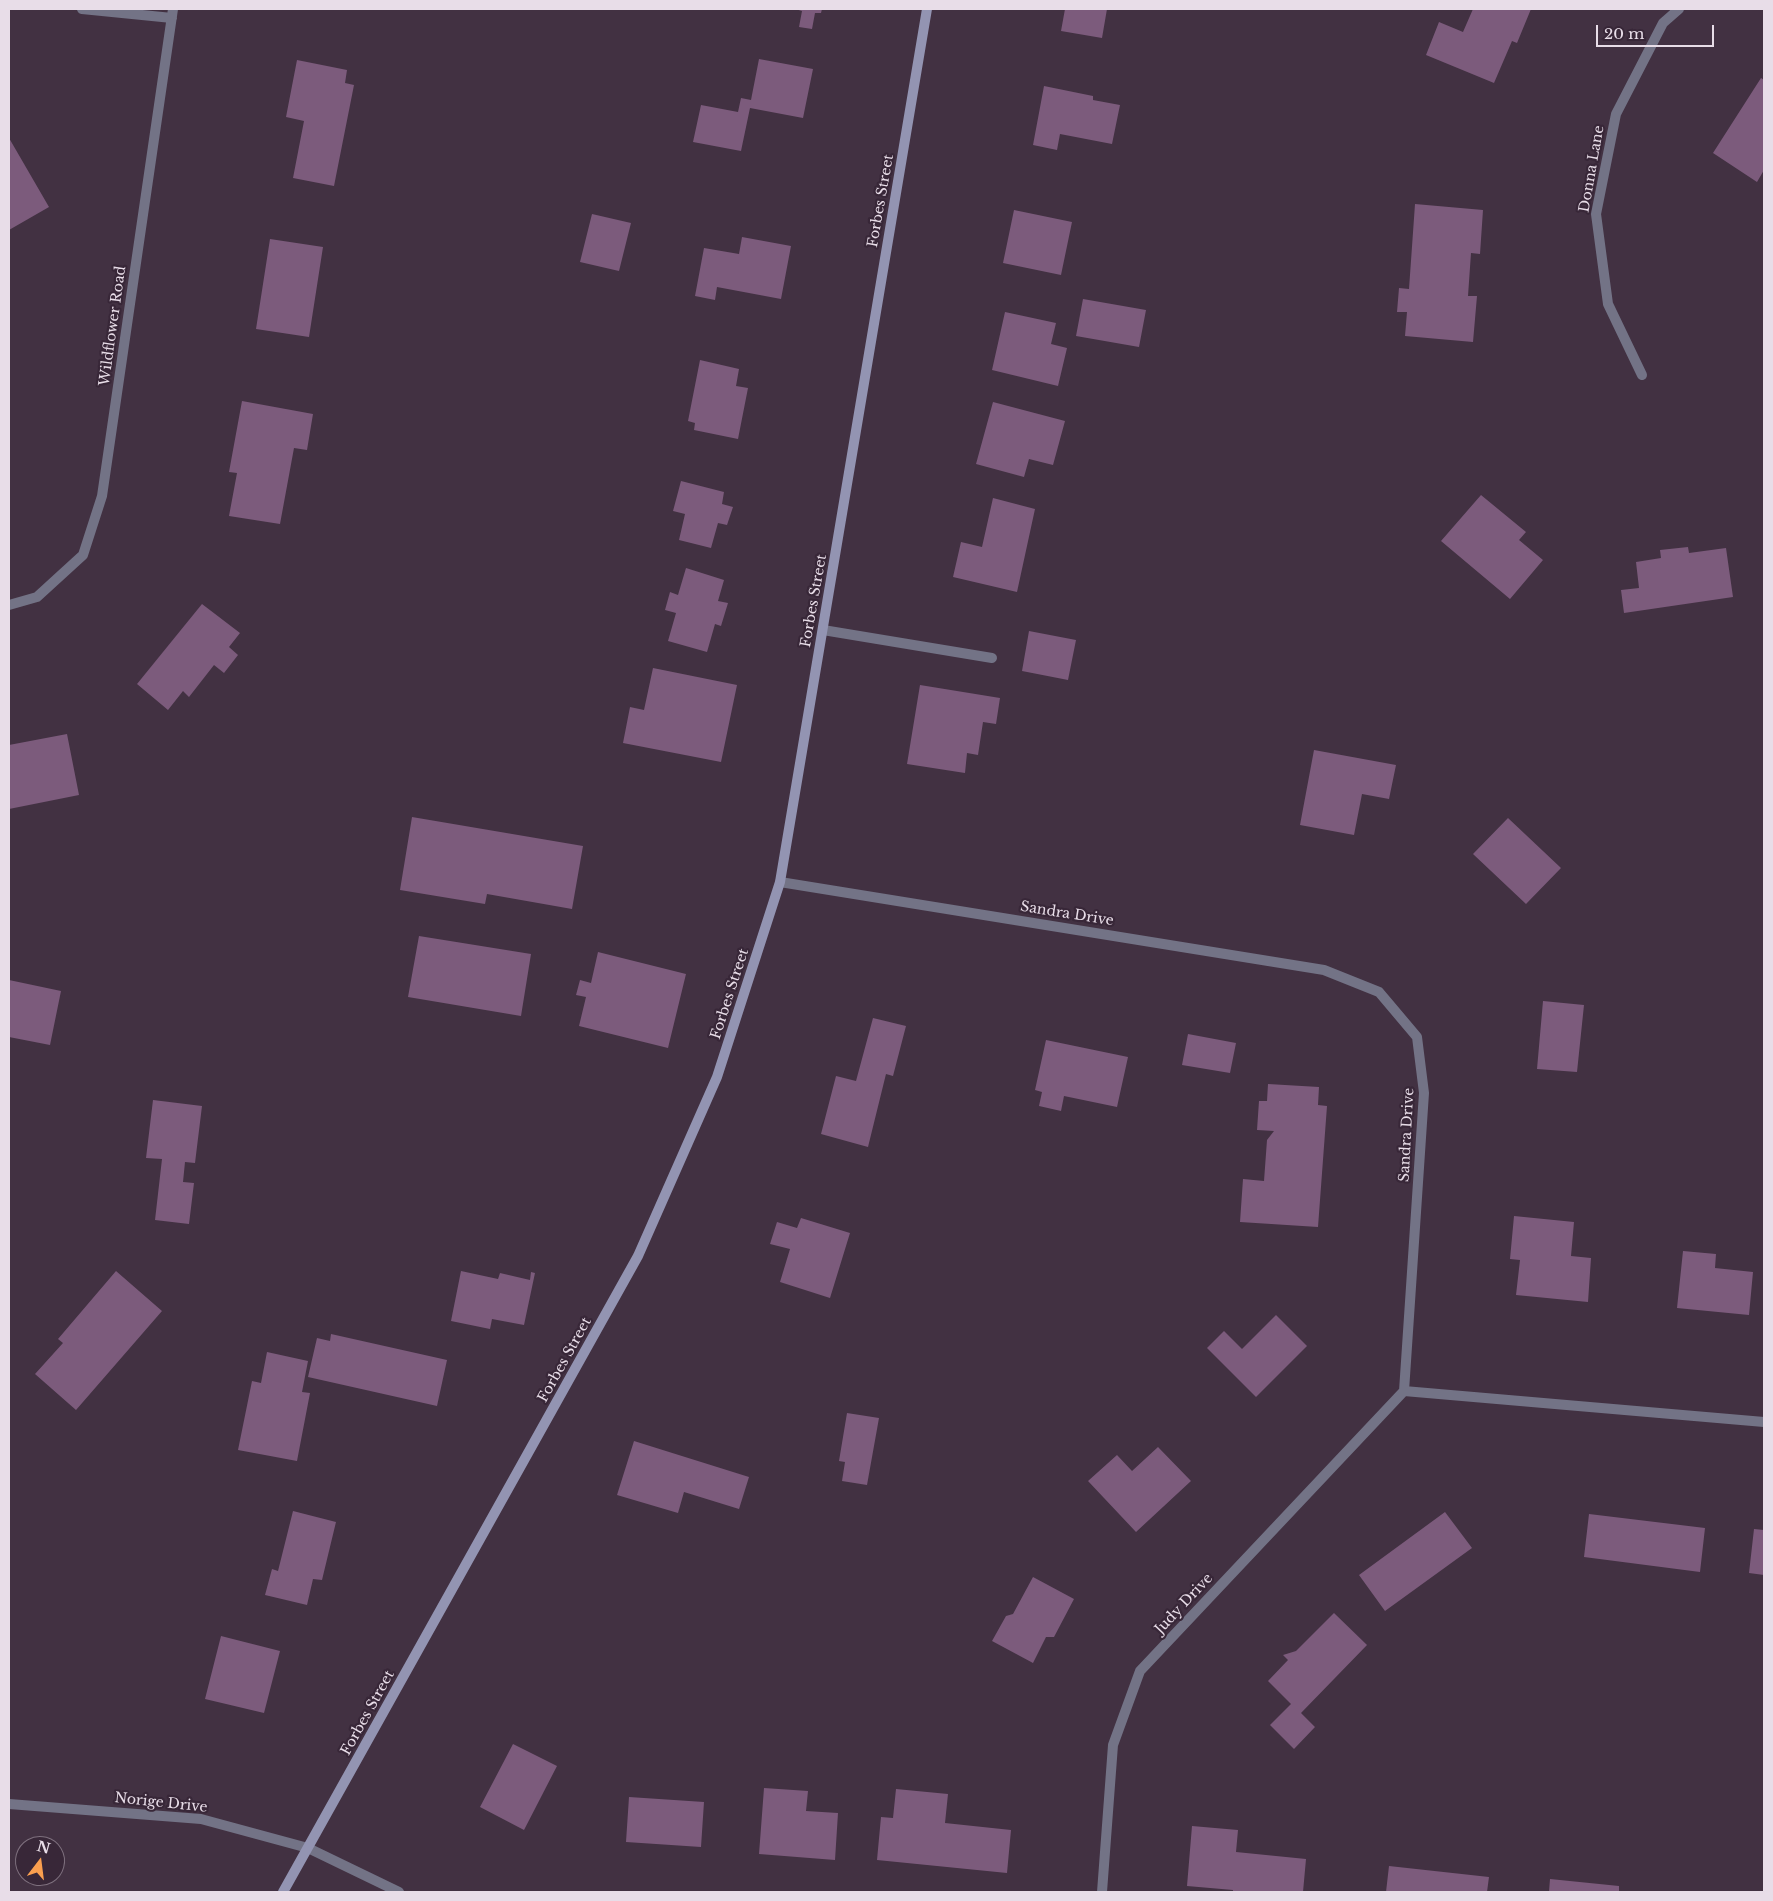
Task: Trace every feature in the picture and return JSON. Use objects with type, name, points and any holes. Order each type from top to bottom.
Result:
[{"type":"main road","name":"Forbes Street","points":[[283,1892],[638,1256],[718,1077],[780,882],[927,9]]},
{"type":"street","points":[[82,9],[172,13]]},
{"type":"street","name":"Donna Lane","points":[[1642,375],[1608,304],[1596,214],[1616,114],[1663,23],[1679,9]]},
{"type":"street","name":"Wildflower Road","points":[[9,605],[37,596],[83,555],[102,496],[172,13]]},
{"type":"street","points":[[823,630],[992,658]]},
{"type":"street","name":"Sandra Drive","points":[[780,882],[1324,970],[1379,992],[1417,1037],[1424,1093],[1404,1391]]},
{"type":"street","points":[[1404,1391],[1764,1422]]},
{"type":"street","name":"Judy Drive","points":[[1102,1892],[1113,1745],[1140,1670],[1404,1391]]},
{"type":"street","name":"Norige Drive","points":[[9,1804],[201,1819],[308,1848],[399,1892]]},
{"type":"building","points":[[795,9],[822,9],[821,13],[815,13],[812,29],[799,27],[802,11]]},
{"type":"building","points":[[1065,9],[1107,9],[1102,38],[1061,31]]},
{"type":"building","points":[[1473,9],[1531,9],[1517,43],[1512,41],[1494,83],[1426,55],[1439,22],[1463,32]]},
{"type":"building","points":[[759,59],[813,69],[803,118],[750,108],[741,151],[693,142],[701,105],[738,112],[741,98],[751,100]]},
{"type":"building","points":[[297,60],[347,70],[345,83],[354,85],[334,186],[293,178],[304,121],[286,117]]},
{"type":"building","points":[[1761,78],[1764,80],[1764,170],[1757,182],[1713,153]]},
{"type":"building","points":[[1044,86],[1093,96],[1093,100],[1120,105],[1112,144],[1060,134],[1057,150],[1033,145]]},
{"type":"building","points":[[9,138],[49,207],[9,230]]},
{"type":"building","points":[[1415,204],[1483,210],[1480,254],[1471,253],[1468,296],[1477,296],[1473,342],[1405,336],[1407,312],[1397,312],[1399,288],[1409,289]]},
{"type":"building","points":[[1014,210],[1072,222],[1061,275],[1003,263]]},
{"type":"building","points":[[592,214],[631,223],[619,271],[580,262]]},
{"type":"building","points":[[742,237],[791,246],[781,299],[717,287],[715,300],[695,296],[704,248],[739,254]]},
{"type":"building","points":[[270,239],[323,247],[309,337],[256,329]]},
{"type":"building","points":[[1083,299],[1146,310],[1139,347],[1076,336]]},
{"type":"building","points":[[1005,312],[1056,323],[1051,344],[1067,348],[1058,386],[992,370]]},
{"type":"building","points":[[700,360],[739,369],[736,386],[748,388],[738,439],[694,430],[695,423],[688,421]]},
{"type":"building","points":[[242,401],[313,414],[307,450],[294,448],[280,524],[229,516],[237,473],[229,472]]},
{"type":"building","points":[[993,402],[1065,421],[1053,465],[1029,459],[1024,477],[976,464]]},
{"type":"building","points":[[681,481],[724,492],[722,504],[733,507],[727,525],[718,523],[711,548],[679,540],[685,514],[673,511]]},
{"type":"building","points":[[1481,495],[1526,532],[1519,540],[1543,560],[1510,599],[1441,541]]},
{"type":"building","points":[[993,498],[1035,509],[1017,592],[953,577],[961,542],[982,547]]},
{"type":"building","points":[[1688,547],[1689,553],[1726,548],[1733,597],[1624,613],[1621,590],[1639,588],[1636,562],[1661,558],[1660,550]]},
{"type":"building","points":[[686,568],[724,580],[718,601],[728,603],[721,626],[715,624],[707,652],[668,641],[676,613],[665,610],[670,592],[678,595]]},
{"type":"building","points":[[202,604],[240,633],[229,647],[238,655],[224,673],[214,665],[189,697],[183,691],[168,710],[137,684]]},
{"type":"building","points":[[1029,631],[1076,640],[1068,680],[1022,671]]},
{"type":"building","points":[[653,668],[737,685],[721,762],[623,743],[630,707],[644,710]]},
{"type":"building","points":[[920,685],[1000,698],[996,724],[983,722],[978,755],[967,753],[965,773],[907,764]]},
{"type":"building","points":[[67,734],[79,795],[9,809],[9,745]]},
{"type":"building","points":[[1314,750],[1396,765],[1389,799],[1362,794],[1354,835],[1300,825]]},
{"type":"building","points":[[412,817],[583,846],[572,909],[487,894],[485,904],[400,890]]},
{"type":"building","points":[[1508,818],[1561,868],[1526,904],[1473,854]]},
{"type":"building","points":[[419,936],[531,954],[521,1016],[408,997]]},
{"type":"building","points":[[598,952],[686,974],[668,1048],[579,1026],[586,997],[576,995],[580,980],[591,983]]},
{"type":"building","points":[[9,980],[61,991],[50,1045],[9,1037]]},
{"type":"building","points":[[1543,1001],[1584,1005],[1577,1072],[1537,1069]]},
{"type":"building","points":[[873,1018],[906,1026],[893,1076],[886,1074],[868,1147],[821,1134],[836,1076],[856,1081]]},
{"type":"building","points":[[1188,1034],[1236,1043],[1230,1073],[1182,1065]]},
{"type":"building","points":[[1046,1040],[1128,1057],[1117,1107],[1064,1096],[1061,1111],[1039,1106],[1042,1092],[1035,1090]]},
{"type":"building","points":[[1268,1084],[1319,1087],[1318,1105],[1327,1106],[1318,1227],[1240,1222],[1243,1179],[1264,1181],[1267,1140],[1274,1131],[1257,1130],[1259,1101],[1267,1101]]},
{"type":"building","points":[[153,1100],[202,1106],[195,1163],[185,1162],[183,1182],[194,1183],[189,1224],[155,1220],[162,1159],[146,1158]]},
{"type":"building","points":[[1514,1216],[1574,1222],[1571,1256],[1591,1258],[1588,1302],[1516,1295],[1520,1260],[1510,1259]]},
{"type":"building","points":[[801,1218],[850,1233],[830,1298],[780,1282],[790,1249],[770,1244],[777,1222],[797,1228]]},
{"type":"building","points":[[1683,1251],[1716,1254],[1715,1268],[1753,1272],[1749,1315],[1677,1308]]},
{"type":"building","points":[[116,1271],[162,1311],[76,1410],[35,1374],[63,1343],[58,1339]]},
{"type":"building","points":[[461,1271],[498,1279],[500,1273],[530,1280],[531,1272],[535,1273],[524,1325],[492,1319],[490,1329],[451,1321]]},
{"type":"building","points":[[1276,1315],[1307,1346],[1256,1397],[1207,1348],[1224,1331],[1242,1349]]},
{"type":"building","points":[[331,1334],[447,1360],[437,1406],[308,1377],[317,1338],[330,1341]]},
{"type":"building","points":[[267,1352],[308,1361],[302,1392],[310,1393],[297,1461],[238,1450],[252,1381],[261,1383]]},
{"type":"building","points":[[847,1413],[879,1418],[867,1485],[842,1481],[845,1462],[839,1461]]},
{"type":"building","points":[[634,1441],[749,1477],[739,1509],[684,1492],[678,1513],[617,1495]]},
{"type":"building","points":[[1158,1447],[1191,1481],[1136,1532],[1088,1481],[1117,1455],[1132,1471]]},
{"type":"building","points":[[293,1511],[336,1522],[322,1580],[313,1579],[307,1605],[265,1595],[272,1569],[278,1571]]},
{"type":"building","points":[[1445,1512],[1472,1548],[1385,1611],[1359,1575]]},
{"type":"building","points":[[1589,1514],[1705,1528],[1700,1572],[1584,1557]]},
{"type":"building","points":[[1754,1529],[1764,1530],[1764,1575],[1749,1573]]},
{"type":"building","points":[[1033,1577],[1074,1599],[1054,1637],[1046,1637],[1033,1663],[992,1641],[1006,1616],[1013,1614]]},
{"type":"building","points":[[1334,1613],[1367,1645],[1301,1713],[1315,1727],[1294,1749],[1270,1725],[1291,1704],[1268,1681],[1288,1660],[1283,1655],[1296,1651]]},
{"type":"building","points":[[221,1636],[280,1651],[264,1713],[205,1699]]},
{"type":"building","points":[[513,1744],[557,1766],[524,1830],[480,1807]]},
{"type":"building","points":[[764,1788],[808,1791],[806,1811],[838,1813],[835,1860],[759,1854]]},
{"type":"building","points":[[896,1789],[948,1794],[945,1823],[1011,1830],[1007,1873],[877,1860],[881,1817],[893,1818]]},
{"type":"building","points":[[629,1797],[704,1802],[701,1847],[626,1842]]},
{"type":"building","points":[[1192,1826],[1238,1830],[1236,1852],[1306,1859],[1303,1892],[1233,1892],[1233,1890],[1187,1886]]},
{"type":"building","points":[[1389,1866],[1489,1877],[1487,1892],[1386,1892]]},
{"type":"building","points":[[1550,1879],[1619,1886],[1619,1892],[1549,1892]]}]
